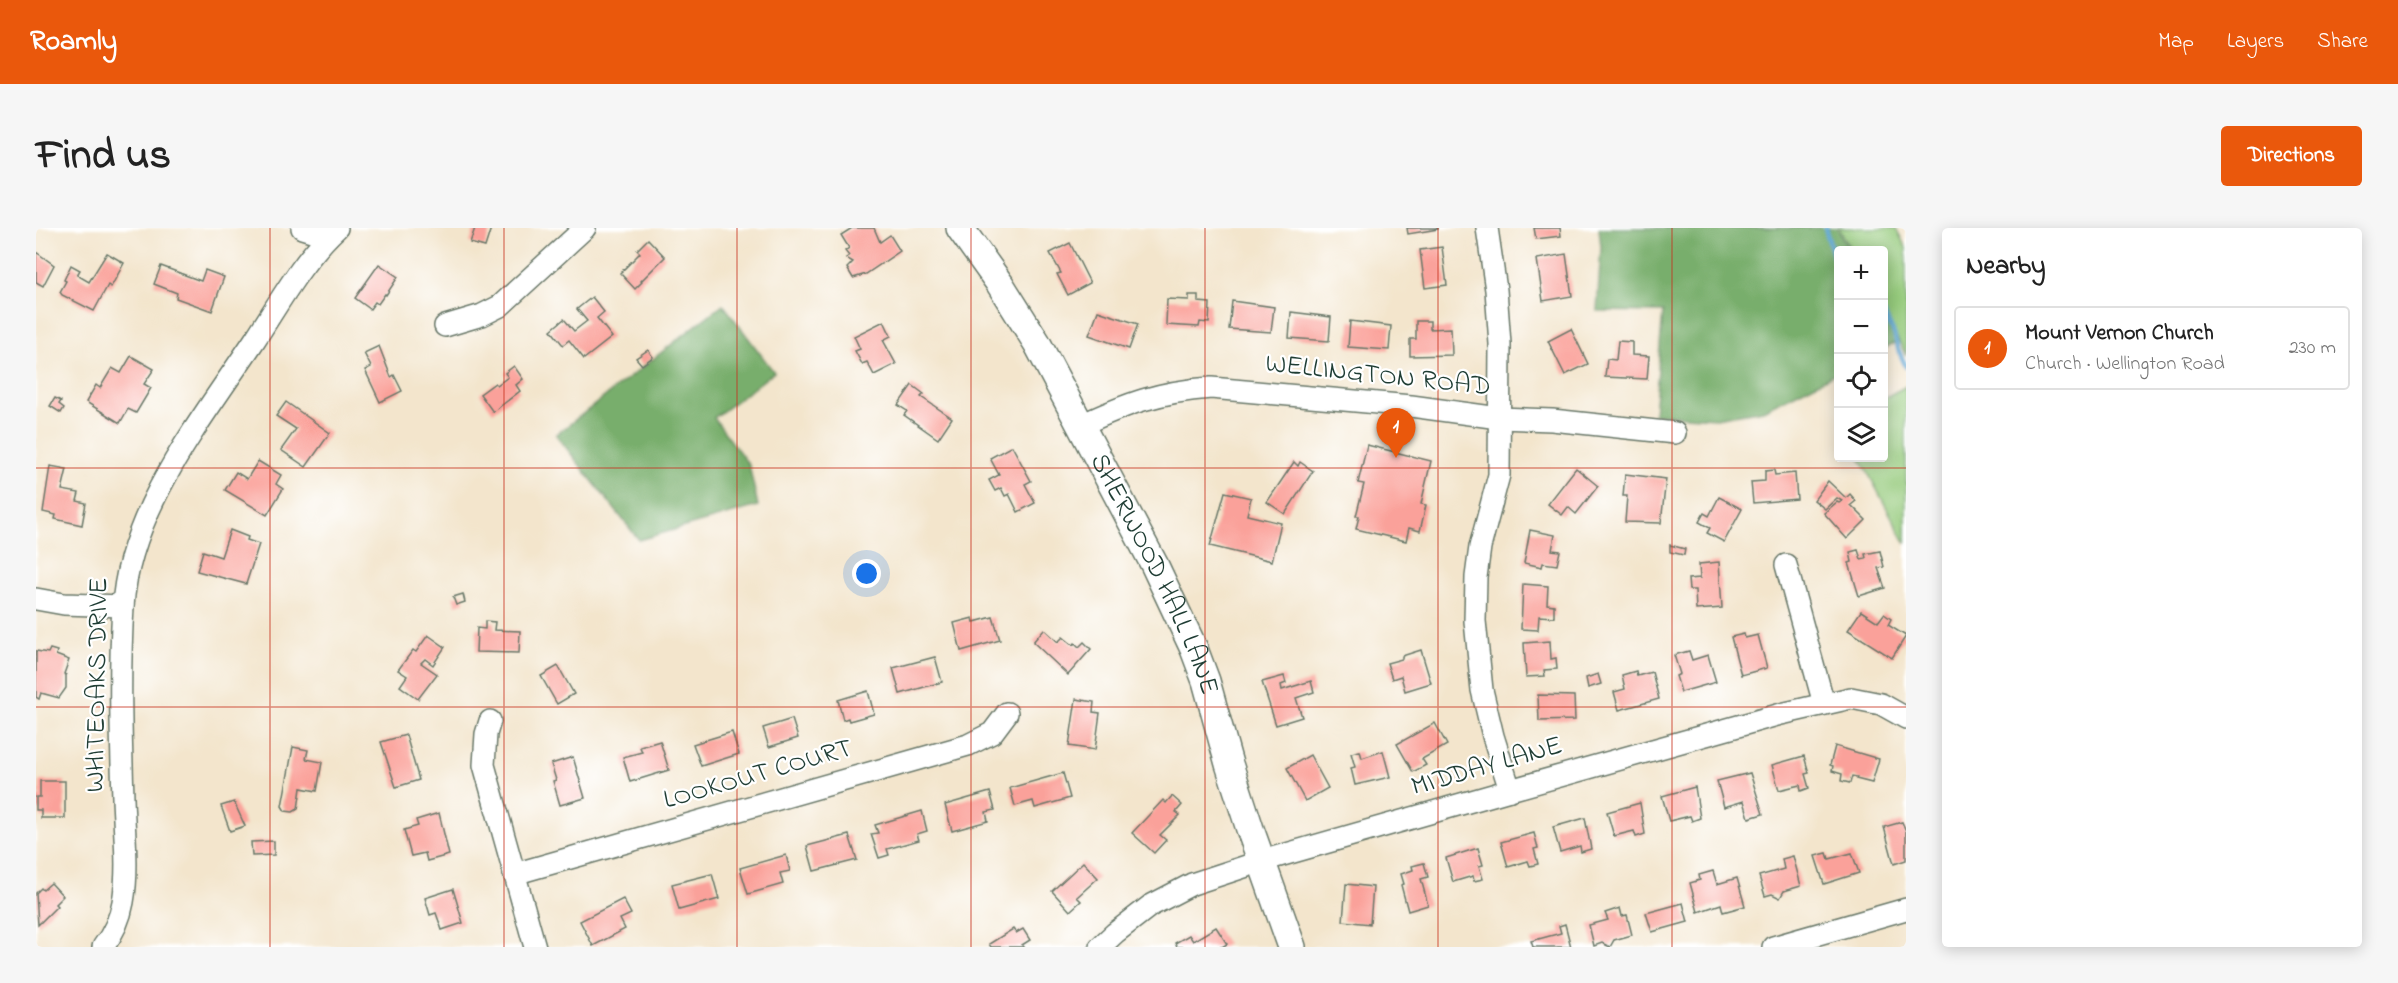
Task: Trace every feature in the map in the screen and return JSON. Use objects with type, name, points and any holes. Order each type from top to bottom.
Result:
[{"type":"main road","name":"SHERWOOD HALL LANE","points":[[960,228],[1000,284],[1037,343],[1154,564],[1194,649],[1206,681],[1229,764],[1292,947]]},
{"type":"street","points":[[302,228],[333,232]]},
{"type":"street","points":[[446,326],[482,315],[500,306],[585,228]]},
{"type":"street","points":[[1487,228],[1496,290],[1500,344],[1499,475],[1480,547],[1476,577],[1475,621],[1482,690],[1493,736],[1510,790]]},
{"type":"street","name":"WHITEOAKS DRIVE","points":[[103,947],[120,915],[126,876],[122,761],[123,606],[126,577],[136,543],[174,464],[290,286],[333,232]]},
{"type":"street","name":"WELLINGTON ROAD","points":[[1081,425],[1151,396],[1180,390],[1211,388],[1411,406],[1499,418],[1552,420],[1675,433]]},
{"type":"street","points":[[1786,565],[1824,704]]},
{"type":"street","points":[[36,598],[64,604],[123,606]]},
{"type":"street","name":"MIDDAY LANE","points":[[1100,947],[1130,920],[1171,894],[1218,875],[1510,790],[1851,698],[1863,699],[1888,707],[1906,718]]},
{"type":"street","name":"LOOKOUT COURT","points":[[514,874],[968,745],[992,733],[1007,713]]},
{"type":"street","points":[[490,721],[486,734],[484,765],[535,947]]},
{"type":"street","points":[[1773,947],[1906,909]]},
{"type":"green space","points":[[1599,228],[1837,228],[1847,246],[1834,246],[1834,374],[1763,410],[1716,418],[1654,414],[1663,312],[1597,311],[1601,247]]},
{"type":"green space","points":[[1839,228],[1896,228],[1906,248],[1906,355],[1888,320],[1888,246],[1849,246]]},
{"type":"green space","points":[[723,304],[774,372],[714,418],[749,465],[758,506],[639,540],[556,435]]},
{"type":"green space","points":[[1888,322],[1898,341],[1888,347]]},
{"type":"green space","points":[[1906,386],[1906,544],[1862,462],[1888,462],[1888,396]]},
{"type":"building","points":[[475,228],[491,228],[485,247],[470,243]]},
{"type":"building","points":[[852,228],[874,228],[880,242],[890,235],[900,251],[866,274],[853,278],[847,268],[853,262],[846,258],[849,256],[845,251],[849,248],[841,235]]},
{"type":"building","points":[[1407,228],[1438,228],[1438,229],[1408,234]]},
{"type":"building","points":[[1534,228],[1560,228],[1561,236],[1536,239]]},
{"type":"building","points":[[648,239],[665,257],[635,289],[620,273],[640,253],[637,250]]},
{"type":"building","points":[[1070,243],[1090,283],[1068,295],[1057,274],[1061,273],[1050,253]]},
{"type":"building","points":[[1442,247],[1447,285],[1425,288],[1420,250]]},
{"type":"building","points":[[36,252],[54,265],[43,286],[36,282]]},
{"type":"building","points":[[107,253],[124,263],[111,287],[108,285],[94,311],[62,295],[60,292],[71,265],[80,270],[77,275],[89,282]]},
{"type":"building","points":[[1566,254],[1572,296],[1543,301],[1537,259]]},
{"type":"building","points":[[379,264],[398,277],[386,295],[378,304],[375,302],[370,309],[355,298]]},
{"type":"building","points":[[161,266],[201,281],[205,270],[224,277],[212,311],[176,298],[177,293],[154,284]]},
{"type":"building","points":[[1189,295],[1198,295],[1198,302],[1210,303],[1209,323],[1200,322],[1199,327],[1166,325],[1167,299],[1189,300]]},
{"type":"building","points":[[592,297],[604,312],[597,318],[612,337],[584,359],[569,340],[563,345],[551,330],[564,319],[574,331],[587,321],[577,309]]},
{"type":"building","points":[[1232,301],[1274,307],[1271,332],[1229,329]]},
{"type":"building","points":[[1098,311],[1138,324],[1129,349],[1089,335]]},
{"type":"building","points":[[1291,312],[1331,317],[1329,341],[1289,338]]},
{"type":"building","points":[[884,321],[891,336],[883,340],[896,364],[874,375],[867,362],[862,364],[855,351],[860,349],[854,336]]},
{"type":"building","points":[[1350,321],[1391,326],[1389,350],[1348,347]]},
{"type":"building","points":[[1416,321],[1430,321],[1430,329],[1451,328],[1452,355],[1410,356],[1410,339],[1416,339]]},
{"type":"building","points":[[1571,329],[1588,364],[1565,375],[1548,341]]},
{"type":"building","points":[[1618,341],[1632,342],[1632,355],[1649,356],[1647,379],[1605,377],[1607,359],[1616,360]]},
{"type":"building","points":[[379,346],[391,377],[394,375],[402,391],[380,402],[365,370],[371,367],[364,353]]},
{"type":"building","points":[[648,350],[653,357],[642,365],[636,358]]},
{"type":"building","points":[[131,356],[154,369],[144,384],[151,388],[136,413],[128,409],[120,423],[86,402],[96,385],[100,388],[112,368],[121,373]]},
{"type":"building","points":[[514,366],[523,379],[516,385],[520,391],[493,412],[480,394],[508,377],[505,373]]},
{"type":"building","points":[[912,385],[924,394],[921,397],[952,418],[938,439],[904,415],[907,411],[898,405]]},
{"type":"building","points":[[55,398],[61,401],[59,404],[64,408],[61,413],[50,406]]},
{"type":"building","points":[[286,402],[330,433],[306,467],[281,450],[296,429],[276,416]]},
{"type":"building","points":[[1367,445],[1431,461],[1421,504],[1426,505],[1420,531],[1409,528],[1406,541],[1356,529],[1359,516],[1356,516],[1364,484],[1358,483]]},
{"type":"building","points":[[1012,446],[1031,481],[1025,484],[1035,503],[1018,512],[1009,494],[1005,496],[1001,488],[995,491],[989,480],[999,475],[990,458]]},
{"type":"building","points":[[258,461],[281,475],[276,484],[283,489],[267,515],[225,490],[236,472],[247,479]]},
{"type":"building","points":[[1294,462],[1298,466],[1300,462],[1313,471],[1285,514],[1267,502]]},
{"type":"building","points":[[50,466],[67,469],[62,490],[79,493],[77,501],[86,503],[82,525],[55,519],[56,515],[43,512]]},
{"type":"building","points":[[1576,468],[1598,486],[1576,514],[1568,507],[1562,515],[1548,504]]},
{"type":"building","points":[[1774,470],[1775,475],[1795,473],[1797,499],[1753,503],[1751,482],[1765,481],[1765,471]]},
{"type":"building","points":[[1625,474],[1666,479],[1661,523],[1625,522],[1627,496],[1623,496]]},
{"type":"building","points":[[1828,481],[1846,498],[1850,494],[1856,501],[1851,505],[1866,520],[1847,539],[1824,513],[1837,502],[1842,501],[1837,498],[1825,509],[1814,500]]},
{"type":"building","points":[[1225,492],[1251,498],[1247,515],[1281,523],[1272,561],[1210,546]]},
{"type":"building","points":[[1719,497],[1742,509],[1724,542],[1707,533],[1710,528],[1699,522],[1704,513],[1709,516]]},
{"type":"building","points":[[230,530],[259,544],[246,584],[197,571],[203,551],[221,557]]},
{"type":"building","points":[[1530,530],[1555,535],[1552,550],[1560,551],[1557,565],[1543,563],[1542,567],[1524,563]]},
{"type":"building","points":[[1670,545],[1685,549],[1684,555],[1670,552]]},
{"type":"building","points":[[1858,550],[1861,559],[1866,558],[1865,554],[1880,551],[1884,567],[1878,568],[1885,588],[1859,596],[1849,563],[1852,562],[1850,552]]},
{"type":"building","points":[[1719,562],[1722,608],[1696,610],[1695,590],[1689,590],[1688,579],[1700,578],[1699,564]]},
{"type":"building","points":[[1523,584],[1548,586],[1547,604],[1554,605],[1554,617],[1539,616],[1538,630],[1521,629]]},
{"type":"building","points":[[463,594],[465,602],[456,605],[453,597]]},
{"type":"building","points":[[1861,611],[1878,622],[1884,614],[1891,619],[1888,625],[1906,636],[1892,658],[1848,630]]},
{"type":"building","points":[[993,617],[1000,640],[961,651],[954,623],[973,618],[974,622]]},
{"type":"building","points":[[485,621],[495,622],[494,630],[520,631],[519,653],[476,652],[477,628],[485,629]]},
{"type":"building","points":[[1044,629],[1058,642],[1063,637],[1079,647],[1084,642],[1091,649],[1068,675],[1033,642]]},
{"type":"building","points":[[1744,634],[1745,638],[1758,635],[1767,668],[1741,675],[1731,637]]},
{"type":"building","points":[[428,635],[445,647],[433,665],[425,659],[421,663],[437,674],[418,699],[400,686],[407,676],[398,670],[413,650],[416,652]]},
{"type":"building","points":[[1550,641],[1551,659],[1556,658],[1557,669],[1544,670],[1545,676],[1526,677],[1524,643]]},
{"type":"building","points":[[50,649],[57,651],[56,655],[69,660],[64,674],[66,675],[66,688],[59,698],[41,693],[39,699],[36,697],[36,651],[48,653]]},
{"type":"building","points":[[1421,650],[1431,683],[1405,691],[1401,676],[1392,679],[1387,663]]},
{"type":"building","points":[[1689,651],[1692,660],[1708,655],[1716,682],[1681,692],[1676,676],[1680,674],[1674,655]]},
{"type":"building","points":[[935,657],[942,682],[900,694],[893,668]]},
{"type":"building","points":[[558,666],[574,694],[557,704],[541,676]]},
{"type":"building","points":[[1636,671],[1637,676],[1652,672],[1659,699],[1619,710],[1614,692],[1625,689],[1622,675]]},
{"type":"building","points":[[1598,674],[1601,684],[1588,688],[1586,678]]},
{"type":"building","points":[[1284,676],[1286,683],[1281,685],[1282,690],[1311,681],[1314,692],[1296,698],[1302,717],[1276,725],[1262,682]]},
{"type":"building","points":[[868,691],[874,714],[849,721],[848,718],[843,720],[838,700]]},
{"type":"building","points":[[1538,695],[1574,696],[1575,720],[1539,721]]},
{"type":"building","points":[[1076,699],[1094,702],[1093,712],[1100,713],[1095,750],[1069,746]]},
{"type":"building","points":[[792,719],[798,738],[769,747],[763,728]]},
{"type":"building","points":[[1435,723],[1447,745],[1422,759],[1426,765],[1413,772],[1397,744]]},
{"type":"building","points":[[732,732],[739,754],[701,766],[693,744]]},
{"type":"building","points":[[406,735],[419,780],[396,787],[381,742]]},
{"type":"building","points":[[660,741],[669,770],[630,782],[623,757],[642,752],[640,747]]},
{"type":"building","points":[[1835,746],[1879,759],[1872,783],[1852,776],[1850,783],[1841,781],[1842,774],[1832,771],[1833,766],[1830,765]]},
{"type":"building","points":[[293,747],[308,750],[306,759],[322,762],[317,791],[301,788],[298,809],[293,812],[285,811],[282,806]]},
{"type":"building","points":[[1360,751],[1362,758],[1383,751],[1390,777],[1355,785],[1351,768],[1355,767],[1351,753]]},
{"type":"building","points":[[1310,755],[1328,788],[1305,801],[1287,768]]},
{"type":"building","points":[[1804,756],[1809,773],[1805,774],[1809,788],[1801,791],[1800,785],[1779,790],[1772,765]]},
{"type":"building","points":[[573,757],[585,798],[560,805],[551,764]]},
{"type":"building","points":[[1063,773],[1070,798],[1035,808],[1033,801],[1015,806],[1010,788]]},
{"type":"building","points":[[1750,773],[1763,814],[1749,818],[1744,801],[1724,807],[1717,781]]},
{"type":"building","points":[[40,781],[65,781],[65,818],[41,818],[41,810],[36,810],[36,797],[40,797]]},
{"type":"building","points":[[1695,787],[1700,818],[1692,821],[1690,816],[1669,821],[1662,796]]},
{"type":"building","points":[[990,792],[995,810],[986,812],[988,821],[952,831],[945,805]]},
{"type":"building","points":[[1172,796],[1182,805],[1176,812],[1180,815],[1160,835],[1166,840],[1154,853],[1132,833],[1163,800],[1166,803]]},
{"type":"building","points":[[234,802],[245,826],[230,831],[221,806]]},
{"type":"building","points":[[1640,803],[1645,834],[1636,837],[1634,831],[1614,836],[1607,812]]},
{"type":"building","points":[[922,811],[927,831],[917,834],[919,840],[887,849],[889,855],[879,858],[871,834],[878,833],[875,825]]},
{"type":"building","points":[[439,813],[449,855],[427,861],[425,853],[411,856],[404,830],[418,826],[416,820]]},
{"type":"building","points":[[1585,818],[1591,849],[1581,852],[1580,846],[1560,852],[1553,827]]},
{"type":"building","points":[[1902,822],[1906,831],[1906,860],[1894,864],[1884,827]]},
{"type":"building","points":[[1534,833],[1538,848],[1534,849],[1538,864],[1530,866],[1528,861],[1508,867],[1501,842]]},
{"type":"building","points":[[849,835],[857,860],[814,871],[807,846]]},
{"type":"building","points":[[274,841],[274,855],[252,856],[251,842]]},
{"type":"building","points":[[1478,848],[1483,865],[1479,866],[1483,879],[1474,881],[1473,876],[1453,882],[1446,858]]},
{"type":"building","points":[[1827,853],[1829,859],[1852,853],[1859,873],[1824,884],[1815,856]]},
{"type":"building","points":[[786,855],[790,871],[780,873],[783,884],[748,894],[740,868]]},
{"type":"building","points":[[1793,856],[1801,886],[1784,891],[1780,898],[1772,894],[1765,896],[1759,876],[1784,869],[1782,859]]},
{"type":"building","points":[[1083,862],[1098,878],[1077,897],[1081,901],[1070,911],[1052,891]]},
{"type":"building","points":[[1424,863],[1428,877],[1421,879],[1428,905],[1408,911],[1401,885],[1404,884],[1401,874],[1413,870],[1412,866]]},
{"type":"building","points":[[1713,871],[1717,884],[1737,878],[1745,906],[1723,912],[1721,904],[1698,912],[1690,883],[1700,880],[1699,875]]},
{"type":"building","points":[[712,874],[719,899],[679,910],[672,884]]},
{"type":"building","points":[[51,883],[63,896],[55,904],[57,906],[38,925],[36,893]]},
{"type":"building","points":[[1346,884],[1373,887],[1370,924],[1343,921]]},
{"type":"building","points":[[453,889],[463,923],[442,930],[436,913],[430,915],[425,898]]},
{"type":"building","points":[[623,899],[631,914],[620,919],[625,929],[593,946],[580,921]]},
{"type":"building","points":[[1683,903],[1688,922],[1652,932],[1646,913]]},
{"type":"building","points":[[1620,908],[1622,916],[1627,915],[1632,935],[1614,940],[1610,947],[1602,943],[1594,946],[1589,925],[1608,920],[1605,913]]},
{"type":"building","points":[[1565,924],[1571,947],[1533,947],[1531,941],[1561,933],[1559,926]]},
{"type":"building","points":[[1216,927],[1227,944],[1222,947],[1177,947],[1175,943],[1189,935],[1193,941]]},
{"type":"building","points":[[1013,929],[1016,933],[1023,929],[1030,940],[1022,945],[1024,947],[991,947],[989,944]]},
{"type":"waterway","points":[[1825,228],[1834,258]]},
{"type":"waterway","points":[[1888,321],[1906,367]]},
{"type":"place","name":"Mount Vernon Church","points":[[1396,458]]}]
